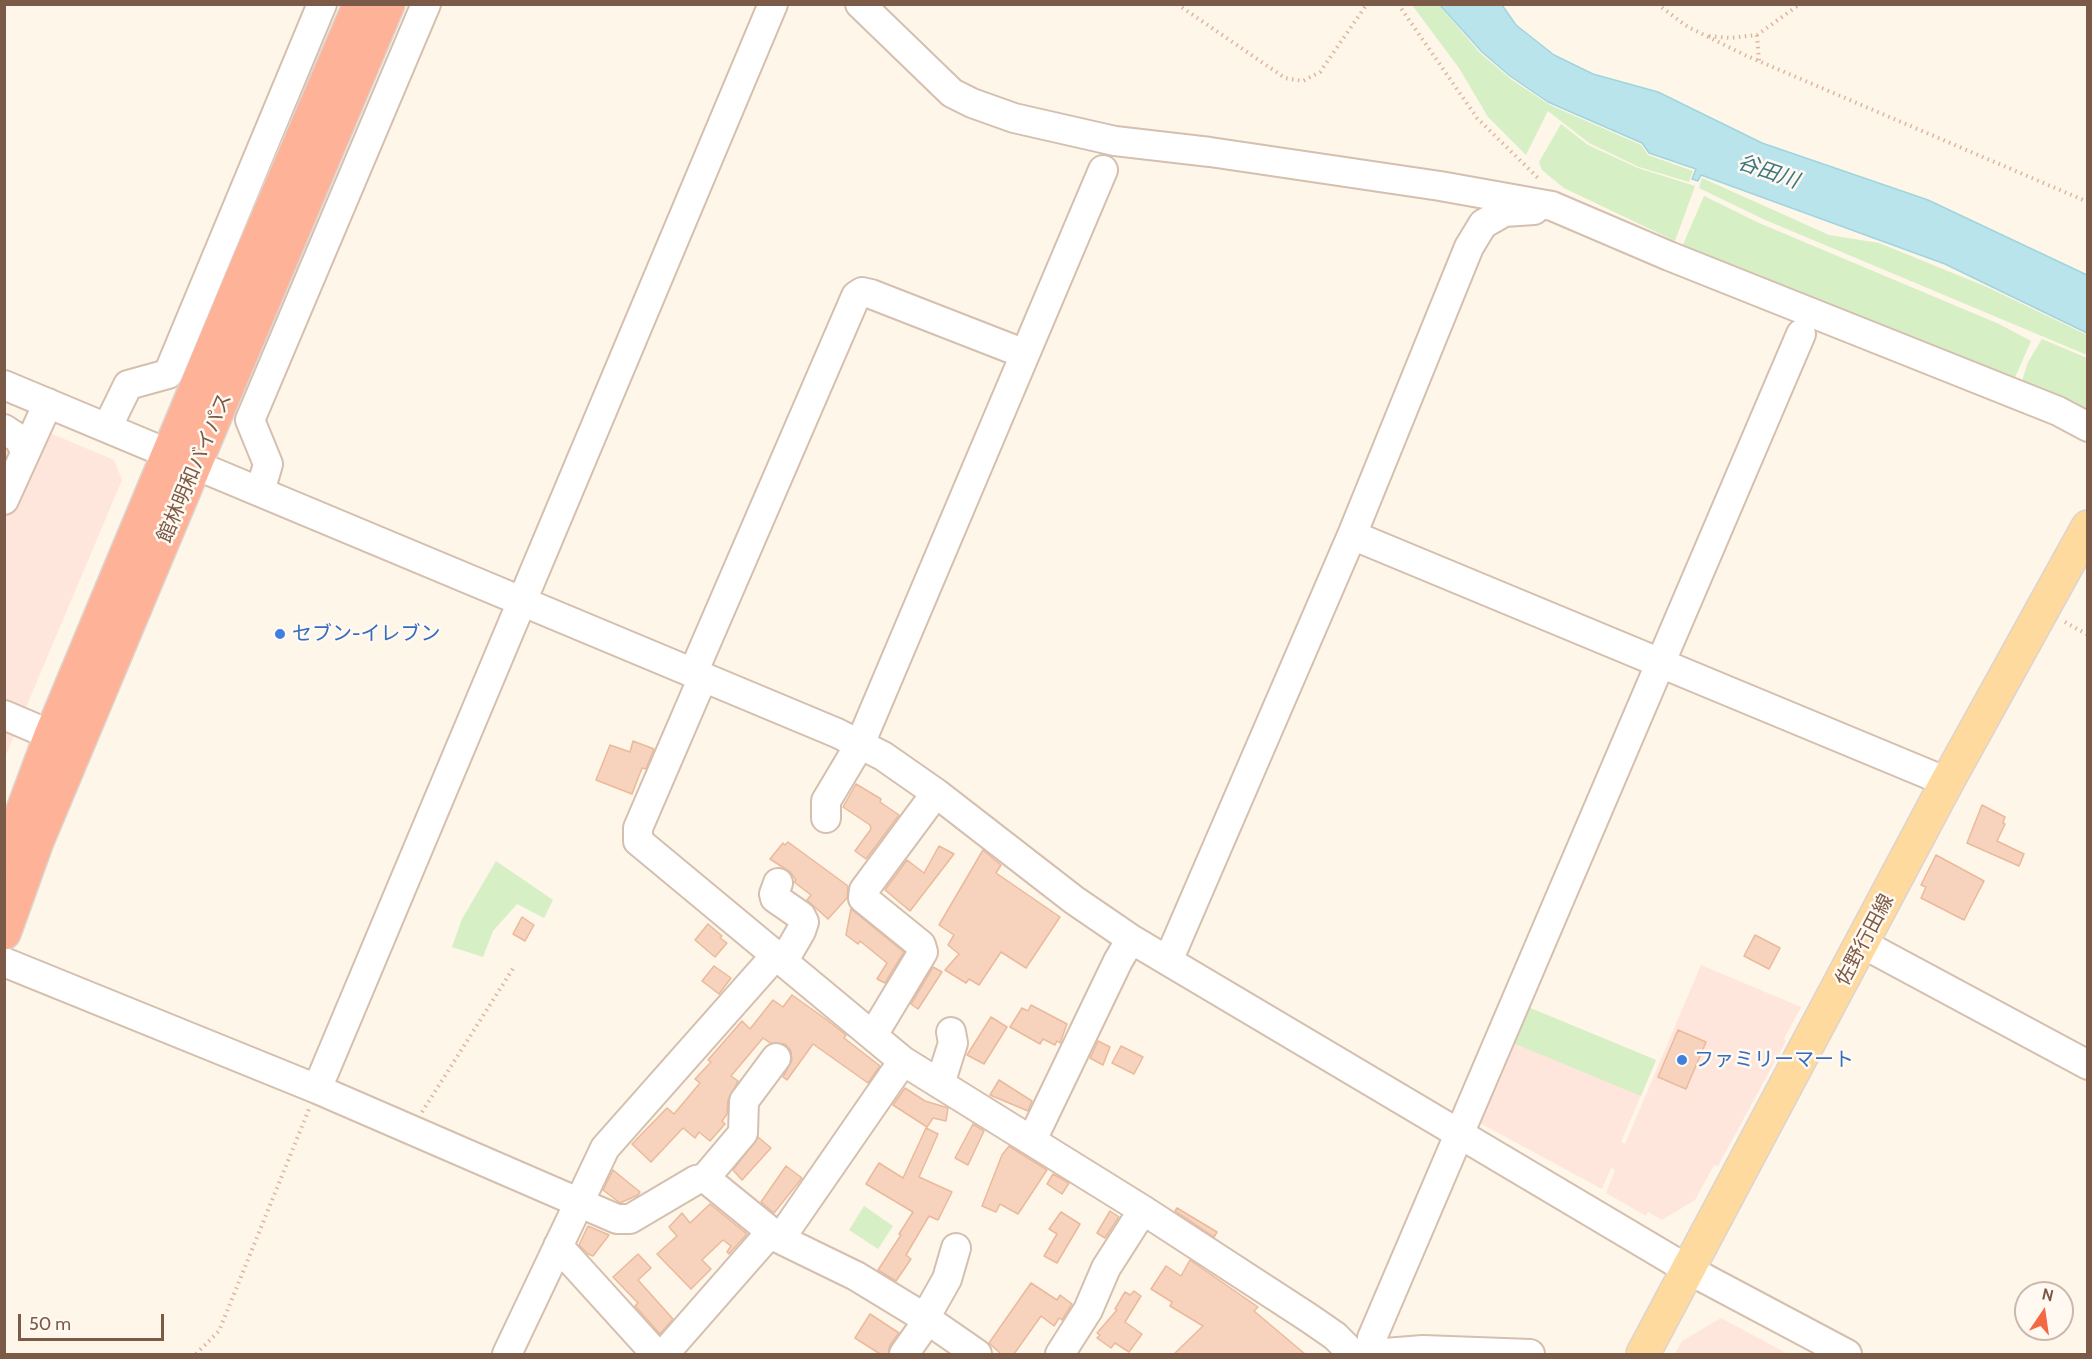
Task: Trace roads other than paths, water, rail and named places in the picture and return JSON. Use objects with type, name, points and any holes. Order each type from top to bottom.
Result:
[{"type":"highway","name":"館林明和バイパス","points":[[4,933],[41,830],[360,4]]},
{"type":"highway","name":"館林明和バイパス","points":[[4,861],[51,735],[183,460],[388,4]]},
{"type":"main road","name":"佐野行田線","points":[[1643,1354],[1863,944],[1947,782],[2088,527]]},
{"type":"street","points":[[107,428],[128,385],[168,374],[322,4]]},
{"type":"street","points":[[260,492],[268,464],[250,420],[426,4]]},
{"type":"street","points":[[317,1089],[773,4]]},
{"type":"street","points":[[860,4],[952,93],[1014,118],[1114,141],[1210,152],[1429,184],[1552,206],[1669,256],[2058,411],[2088,427]]},
{"type":"street","points":[[826,818],[826,801],[860,744],[1103,170]]},
{"type":"street","points":[[1168,961],[1352,535],[1468,247],[1483,224],[1504,212],[1538,210],[1552,206]]},
{"type":"street","points":[[1025,354],[871,294],[862,292],[856,296],[698,675],[638,828],[638,841],[903,1061],[1143,1210],[1366,1354],[1424,1350],[1530,1354]]},
{"type":"street","points":[[1366,1354],[1801,334]]},
{"type":"street","points":[[4,385],[524,601],[860,744],[883,756],[936,793],[1074,900],[1131,939],[1687,1269],[1847,1354]]},
{"type":"street","points":[[4,500],[48,403]]},
{"type":"street","points":[[4,429],[19,439],[25,451]]},
{"type":"street","points":[[1352,535],[1947,782]]},
{"type":"street","points":[[11,718],[51,735]]},
{"type":"street","points":[[873,1035],[928,942],[921,945],[863,898],[864,890],[936,793]]},
{"type":"street","points":[[507,1354],[605,1148],[779,959],[801,931],[804,922],[801,916],[775,898],[778,883]]},
{"type":"street","points":[[1032,1140],[1118,961],[1131,939]]},
{"type":"street","points":[[1863,944],[2088,1065]]},
{"type":"street","points":[[4,962],[317,1089],[617,1219],[630,1219],[696,1180],[705,1178],[743,1133],[744,1101],[776,1058]]},
{"type":"street","points":[[940,1084],[952,1043],[951,1032]]},
{"type":"street","points":[[664,1354],[775,1235],[903,1061]]},
{"type":"street","points":[[705,1178],[775,1235],[862,1265],[927,1319],[977,1354]]},
{"type":"street","points":[[1060,1354],[1088,1310],[1106,1268],[1143,1210]]},
{"type":"street","points":[[558,1245],[656,1354]]},
{"type":"street","points":[[904,1354],[927,1319],[947,1279],[956,1248]]},
{"type":"water","name":"谷田川","points":[[1440,5],[1502,5],[1516,25],[1554,55],[1593,74],[1658,92],[1762,143],[1928,200],[2087,275],[2087,333],[1945,264],[1701,175],[1698,181],[1692,179],[1696,169],[1649,153],[1642,143],[1548,102],[1510,76],[1482,52]]},
{"type":"place","name":"セブン-イレブン","points":[[280,634]]},
{"type":"place","name":"ファミリーマート","points":[[1682,1060]]}]
